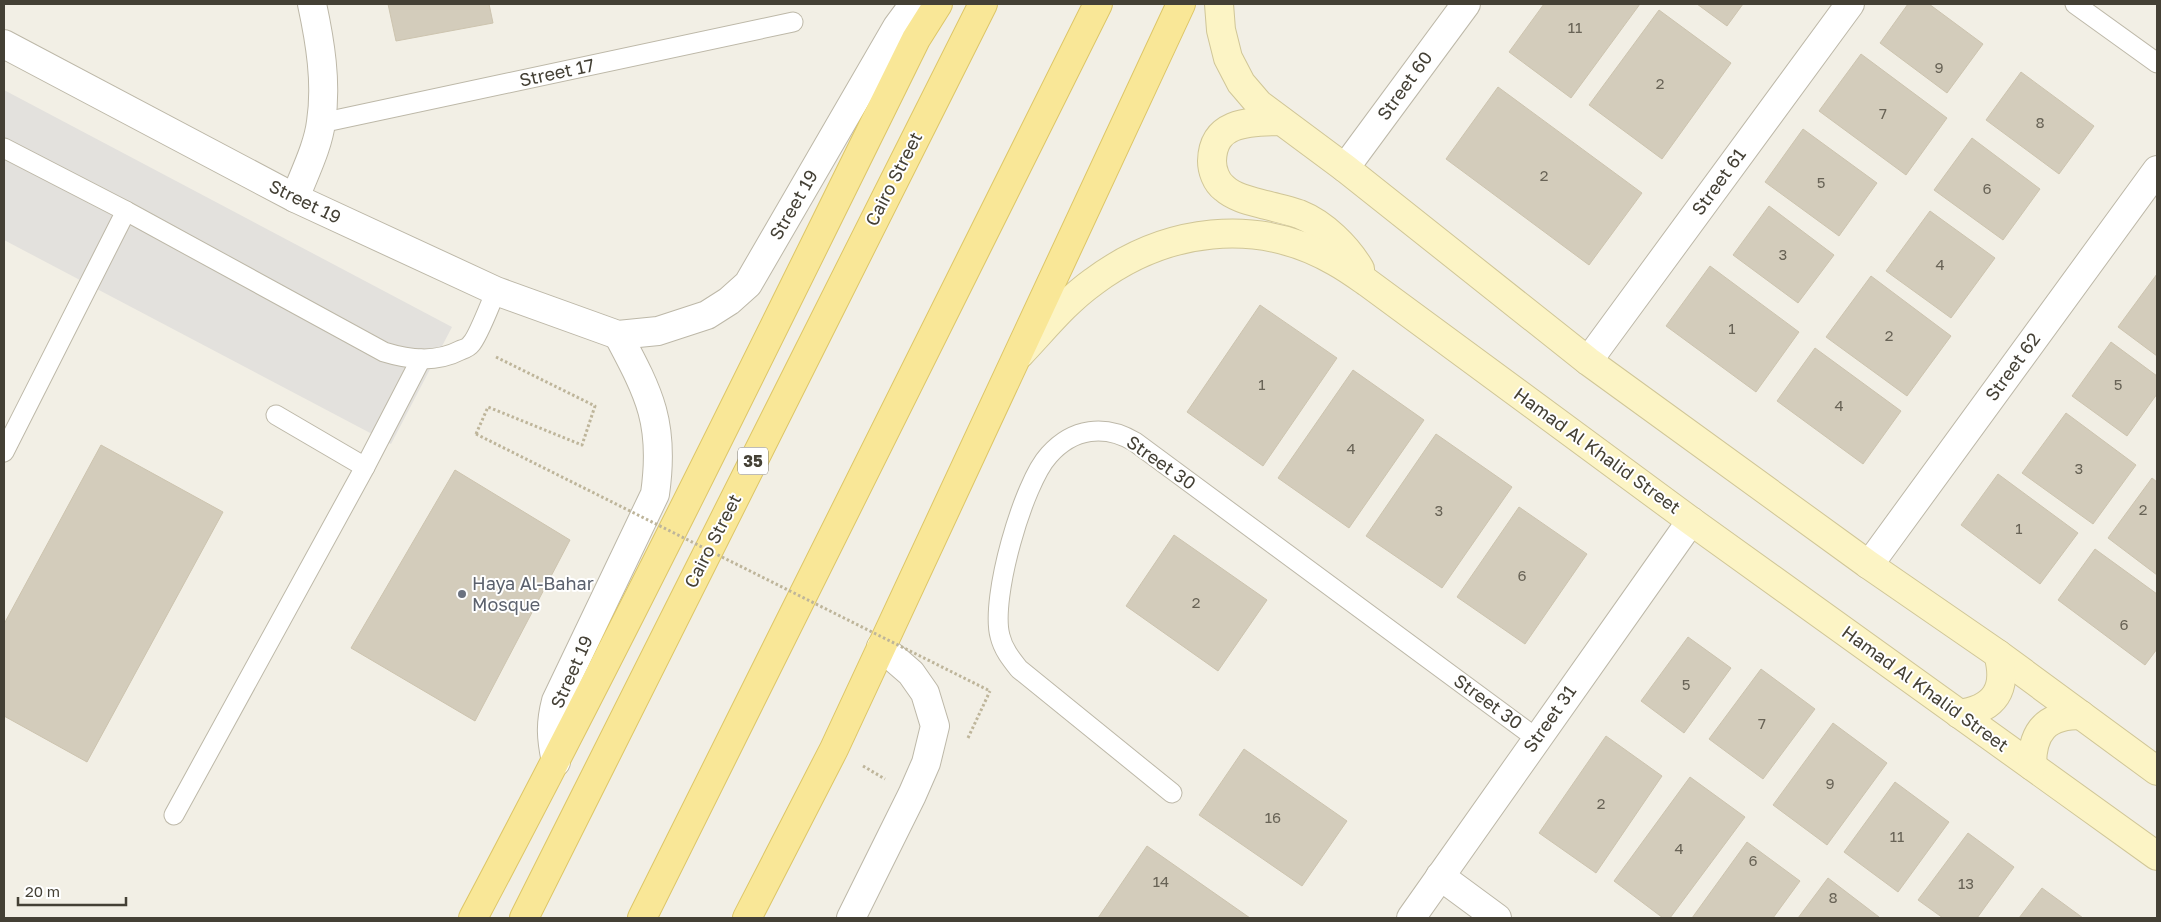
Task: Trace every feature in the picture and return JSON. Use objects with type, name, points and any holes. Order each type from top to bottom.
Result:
[{"type":"main road","points":[[473,918],[556,762],[686,506],[916,39],[938,4]]},
{"type":"main road","name":"Cairo Street","points":[[524,918],[982,4]]},
{"type":"main road","points":[[642,918],[1098,4]]},
{"type":"main road","points":[[747,918],[834,749],[1181,4]]},
{"type":"street","points":[[295,198],[322,123],[323,90],[321,61],[312,4]]},
{"type":"street","name":"Street 19","points":[[4,44],[295,198],[496,291],[618,335],[658,331],[707,315],[729,301],[748,284],[897,27],[914,4]]},
{"type":"street","points":[[1219,4],[1221,30],[1228,58],[1241,83],[1259,104],[1345,168],[1588,361],[1869,565],[1998,654],[2081,715],[2155,764]]},
{"type":"street","name":"Street 60","points":[[1345,168],[1466,4]]},
{"type":"street","name":"Street 61","points":[[1588,361],[1850,4]]},
{"type":"street","points":[[1281,121],[1242,123],[1222,134],[1212,155],[1212,167],[1216,178],[1222,187],[1232,194],[1300,215],[1321,227],[1340,243],[1355,261],[1368,283]]},
{"type":"street","name":"Street 62","points":[[1869,565],[2157,170]]},
{"type":"street","name":"Hamad Al Khalid Street","points":[[1016,359],[1068,303],[1092,282],[1123,262],[1156,247],[1190,237],[1226,232],[1262,235],[1300,245],[1336,261],[1368,283],[1691,521],[2157,856]]},
{"type":"street","name":"Street 19","points":[[556,762],[551,742],[551,721],[556,701],[655,494],[659,456],[658,433],[651,403],[618,335]]},
{"type":"street","name":"Street 31","points":[[1410,918],[1691,521]]},
{"type":"street","points":[[851,918],[912,795],[926,763],[935,726],[925,693],[911,673],[881,647]]},
{"type":"street","points":[[1959,714],[1976,712],[1990,703],[2000,688],[2003,671],[1998,654]]},
{"type":"street","points":[[2032,766],[2032,749],[2038,734],[2049,722],[2064,715],[2081,715]]},
{"type":"street","points":[[1440,876],[1497,918]]},
{"type":"lane","points":[[2075,4],[2157,63]]},
{"type":"lane","name":"Street 17","points":[[322,123],[793,22]]},
{"type":"lane","points":[[4,148],[126,211],[384,352],[403,358],[422,360],[439,358],[471,345],[496,291]]},
{"type":"lane","points":[[4,452],[126,211]]},
{"type":"lane","points":[[174,814],[422,360]]},
{"type":"lane","points":[[276,415],[365,467]]},
{"type":"lane","name":"Street 30","points":[[1172,793],[1019,669],[1007,654],[1000,636],[998,607],[1008,554],[1015,528],[1034,479],[1048,455],[1070,438],[1083,433],[1112,431],[1135,442],[1536,738]]},
{"type":"path","points":[[471,345],[595,406],[582,445],[488,407],[476,434],[990,691]]},
{"type":"shaded area","points":[[4,90],[452,327],[391,444],[4,240]]},
{"type":"building","points":[[388,4],[489,4],[493,23],[396,41]]},
{"type":"building","points":[[1544,4],[1640,4],[1571,98],[1509,52]]},
{"type":"building","points":[[1697,4],[1743,4],[1727,26]]},
{"type":"building","points":[[1908,4],[1929,4],[1983,44],[1947,93],[1880,43]]},
{"type":"building","points":[[1659,10],[1731,63],[1662,159],[1589,105]]},
{"type":"building","points":[[1861,54],[1947,118],[1906,175],[1819,111]]},
{"type":"building","points":[[2021,72],[2094,126],[2059,174],[1986,120]]},
{"type":"building","points":[[1498,87],[1642,193],[1589,265],[1446,159]]},
{"type":"building","points":[[1803,129],[1877,183],[1839,236],[1765,182]]},
{"type":"building","points":[[1972,138],[2040,189],[2003,240],[1934,190]]},
{"type":"building","points":[[1769,206],[1834,255],[1798,303],[1733,255]]},
{"type":"building","points":[[1930,211],[1995,258],[1951,318],[1886,271]]},
{"type":"building","points":[[1710,266],[1799,332],[1756,392],[1666,326]]},
{"type":"building","points":[[2157,274],[2157,356],[2118,327]]},
{"type":"building","points":[[1871,276],[1951,336],[1907,396],[1826,337]]},
{"type":"building","points":[[1260,305],[1337,358],[1263,466],[1187,412]]},
{"type":"building","points":[[2111,342],[2157,376],[2157,394],[2127,436],[2072,396]]},
{"type":"building","points":[[1815,348],[1901,411],[1863,464],[1777,401]]},
{"type":"building","points":[[1353,370],[1424,420],[1349,528],[1278,478]]},
{"type":"building","points":[[2066,413],[2136,465],[2093,524],[2022,473]]},
{"type":"building","points":[[1436,434],[1512,487],[1442,588],[1366,536]]},
{"type":"building","points":[[101,445],[223,512],[87,762],[4,716],[4,624]]},
{"type":"building","name":"Haya Al-Bahar Mosque","points":[[455,470],[570,540],[475,721],[351,648]]},
{"type":"building","points":[[1998,474],[2078,533],[2040,584],[1961,525]]},
{"type":"building","points":[[2152,478],[2157,482],[2157,575],[2108,538]]},
{"type":"building","points":[[1519,507],[1587,554],[1525,644],[1457,597]]},
{"type":"building","points":[[1174,535],[1267,600],[1218,671],[1126,606]]},
{"type":"building","points":[[2095,549],[2157,594],[2157,649],[2145,665],[2058,600]]},
{"type":"building","points":[[1688,637],[1731,668],[1684,733],[1641,701]]},
{"type":"building","points":[[1761,669],[1815,709],[1763,779],[1709,739]]},
{"type":"building","points":[[1833,723],[1887,763],[1827,845],[1773,805]]},
{"type":"building","points":[[1606,736],[1662,776],[1596,873],[1539,833]]},
{"type":"building","points":[[1244,749],[1347,821],[1302,886],[1199,815]]},
{"type":"building","points":[[1690,777],[1745,817],[1670,918],[1663,918],[1614,881]]},
{"type":"building","points":[[1895,782],[1949,822],[1898,892],[1844,852]]},
{"type":"building","points":[[1968,833],[2014,867],[1977,918],[1943,918],[1918,900]]},
{"type":"building","points":[[1747,842],[1800,881],[1773,918],[1692,918]]},
{"type":"building","points":[[1147,846],[1250,918],[1098,918]]},
{"type":"building","points":[[1828,878],[1879,917],[1798,918]]},
{"type":"building","points":[[2042,888],[2083,918],[2019,918]]},
{"type":"place","name":"Haya Al-Bahar Mosque","points":[[462,594]]}]
